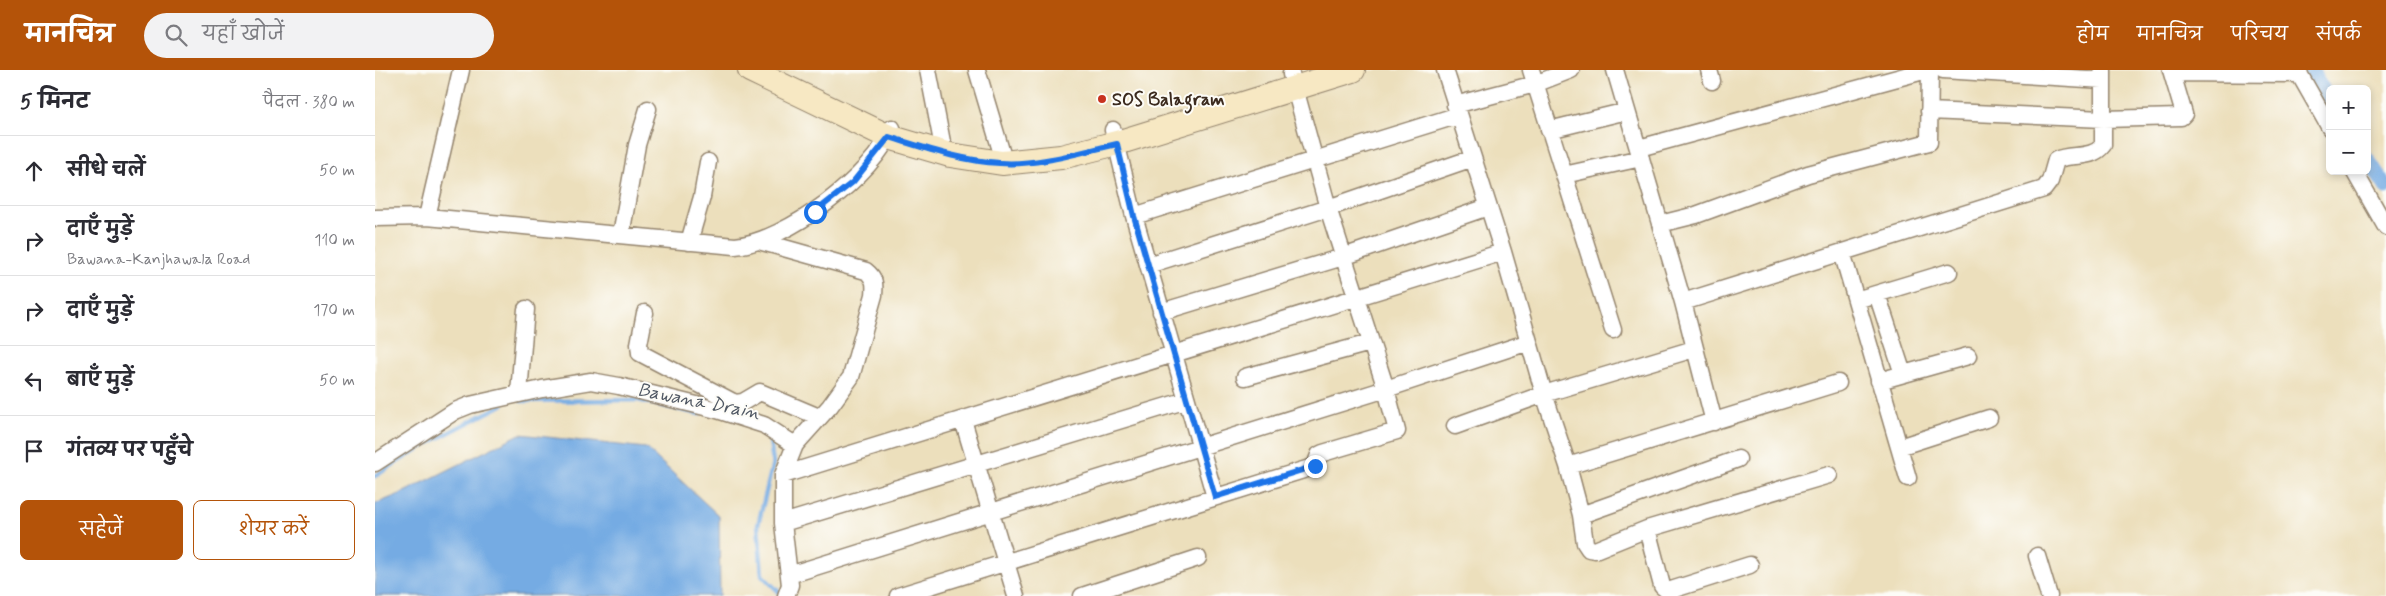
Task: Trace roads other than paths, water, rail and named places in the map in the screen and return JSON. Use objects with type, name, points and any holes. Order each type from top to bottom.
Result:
[{"type":"main road","points":[[750,70],[891,132],[942,147],[1002,159],[1061,157],[1115,137],[1296,78],[1353,70]]},
{"type":"main road","points":[[781,70],[857,111],[891,132]]},
{"type":"street","points":[[427,217],[461,70]]},
{"type":"street","points":[[928,70],[942,147]]},
{"type":"street","points":[[977,70],[1002,159]]},
{"type":"street","points":[[1445,70],[1503,252],[1544,394],[1568,466],[1581,515],[1585,543],[1589,549],[1595,550],[1647,529],[1829,475]]},
{"type":"street","points":[[1134,216],[1315,160],[1457,110],[1533,77],[1571,70]]},
{"type":"street","points":[[1615,70],[1683,302],[1714,422]]},
{"type":"street","points":[[1564,175],[1929,70],[1931,138],[1927,143],[1808,174],[1713,210],[1660,224]]},
{"type":"street","points":[[1683,302],[2044,189],[2050,181],[2055,160],[2090,154],[2100,150],[2103,145],[2103,75],[1943,70]]},
{"type":"street","points":[[1929,111],[2103,119],[2183,116],[2172,71],[2299,72],[2326,121]]},
{"type":"street","points":[[1533,77],[1613,330]]},
{"type":"street","points":[[898,596],[1313,467],[1319,455],[1323,452],[1393,434],[1397,431],[1398,427],[1328,208],[1296,78]]},
{"type":"street","points":[[621,235],[637,145],[648,109]]},
{"type":"street","points":[[1549,130],[1627,111]]},
{"type":"street","points":[[375,218],[427,217],[735,246],[759,241],[815,212],[853,182],[891,132]]},
{"type":"street","points":[[1115,137],[1134,216],[1215,497]]},
{"type":"street","points":[[1148,265],[1328,208],[1473,158]]},
{"type":"street","points":[[689,242],[702,197],[708,162]]},
{"type":"street","points":[[2356,175],[2386,227]]},
{"type":"street","points":[[1161,312],[1343,256],[1488,207]]},
{"type":"street","points":[[759,241],[866,271],[872,276],[875,283],[874,295],[851,377],[795,444],[783,476],[783,522],[789,590],[990,512],[1386,389],[1529,342]]},
{"type":"street","points":[[783,476],[1356,300],[1503,252]]},
{"type":"street","points":[[1842,252],[1908,478]]},
{"type":"street","points":[[1856,300],[1949,272]]},
{"type":"street","points":[[1877,294],[1903,374]]},
{"type":"street","points":[[519,393],[526,309]]},
{"type":"street","points":[[645,313],[639,344],[640,353],[735,402],[743,402],[761,392],[819,417]]},
{"type":"street","points":[[1245,377],[1371,343]]},
{"type":"street","points":[[1455,426],[1544,394],[1694,349]]},
{"type":"street","points":[[1879,381],[1968,356]]},
{"type":"street","points":[[375,463],[455,411],[470,405],[519,393],[591,381],[717,410],[764,425],[795,444]]},
{"type":"street","points":[[1568,466],[1838,384]]},
{"type":"street","points":[[783,522],[1187,400]]},
{"type":"street","points":[[1899,446],[1989,418]]},
{"type":"street","points":[[963,420],[1016,596]]},
{"type":"street","points":[[1581,515],[1738,459]]},
{"type":"street","points":[[1647,529],[1662,586],[1668,591],[1750,565]]},
{"type":"street","points":[[2037,556],[2049,596]]},
{"type":"street","points":[[1082,596],[1198,558]]},
{"type":"water","points":[[520,434],[646,448],[719,516],[720,596],[375,596],[375,504],[400,494]]},
{"type":"waterway","points":[[2311,70],[2326,94]]},
{"type":"waterway","points":[[2371,164],[2386,187]]},
{"type":"waterway","name":"Bawana Drain","points":[[521,401],[637,400],[699,414]]},
{"type":"waterway","name":"Bawana Drain","points":[[375,476],[423,446],[502,405]]},
{"type":"waterway","name":"Bawana Drain","points":[[769,433],[773,463],[758,525],[762,575],[782,595]]},
{"type":"place","name":"SOS Balagram","points":[[1102,99]]}]
